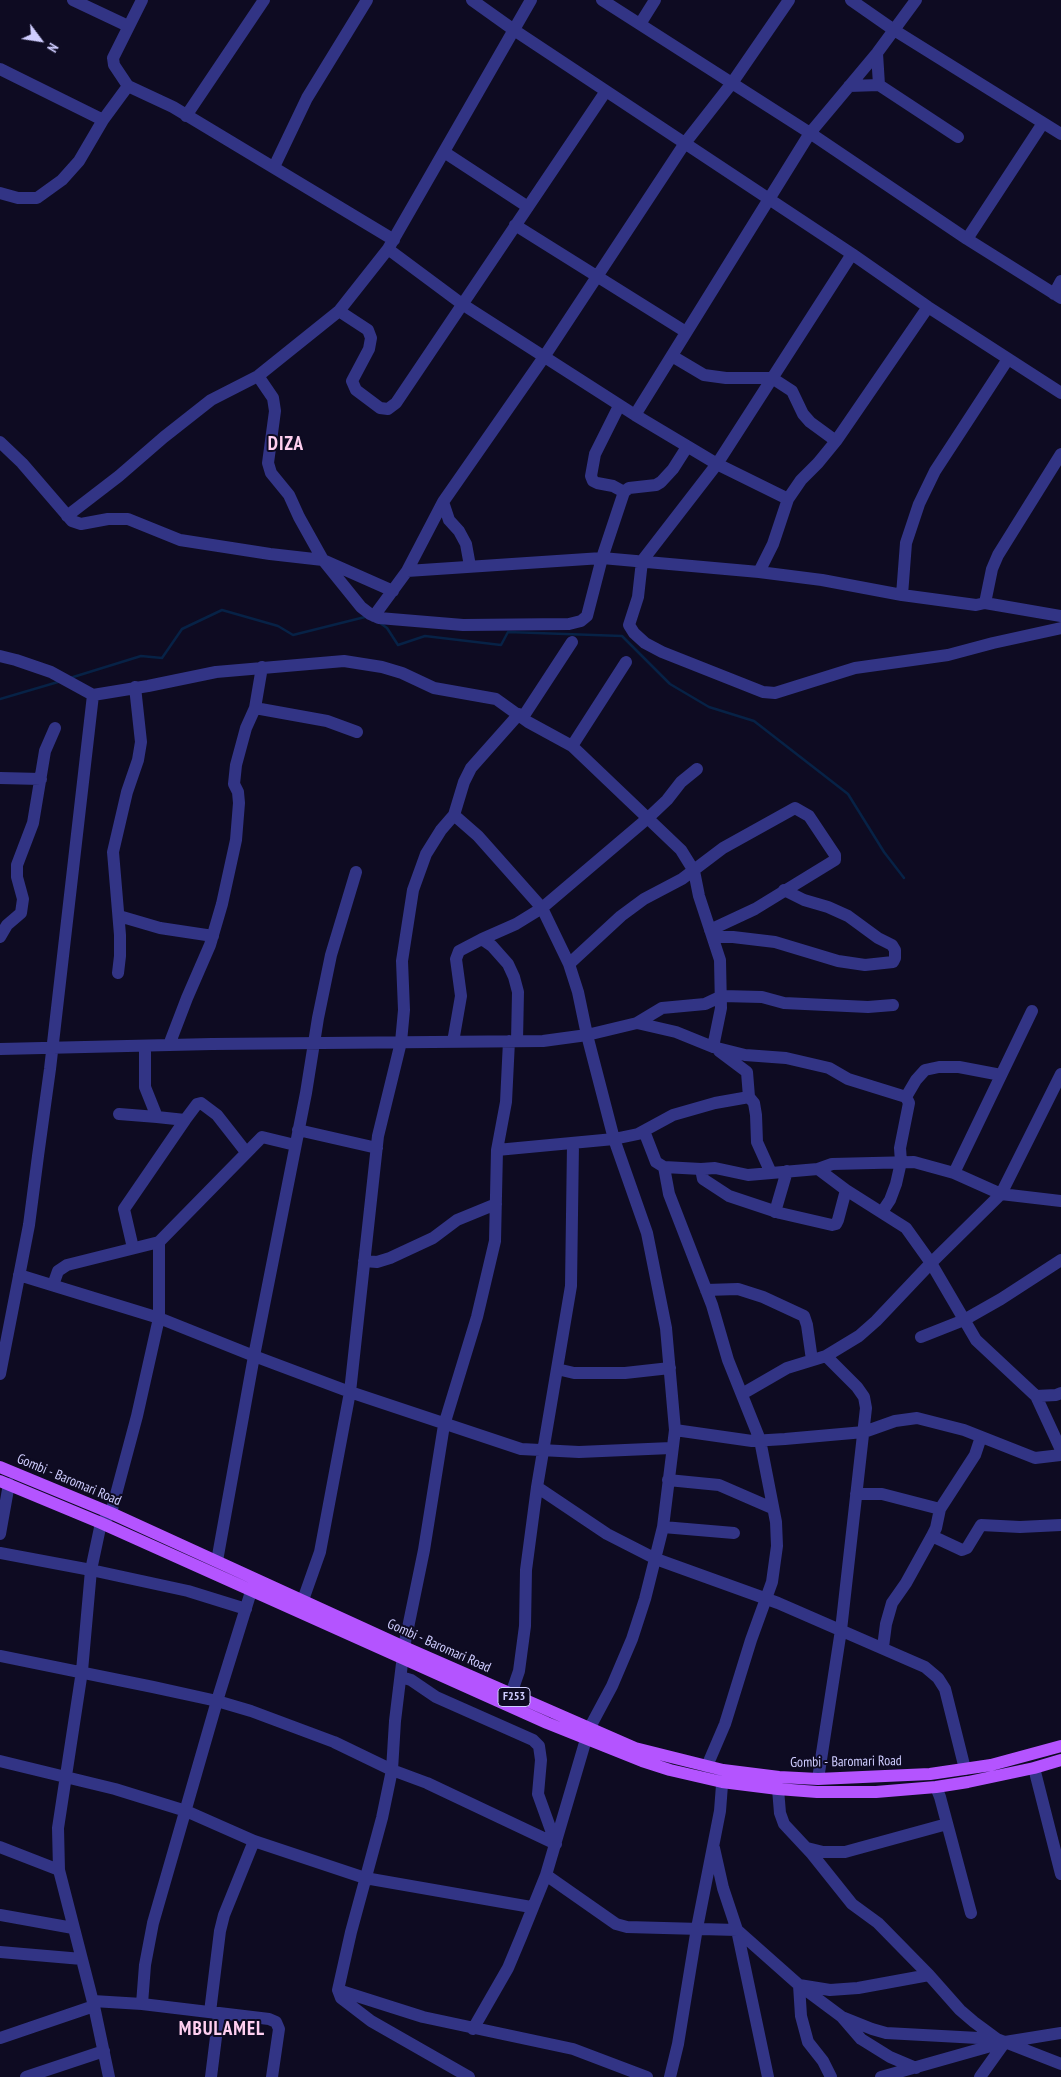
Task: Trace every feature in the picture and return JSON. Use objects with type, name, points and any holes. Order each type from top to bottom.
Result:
[{"type":"main road","name":"Gombi - Baromari Road","points":[[0,1467],[110,1513],[303,1600],[404,1653]]},
{"type":"main road","name":"Gombi - Baromari Road","points":[[5,1483],[102,1523],[251,1592],[404,1653],[652,1764],[723,1776],[778,1790],[876,1792],[936,1787],[1034,1768],[1061,1760]]},
{"type":"main road","name":"Gombi - Baromari Road","points":[[588,1734],[707,1766],[723,1776],[818,1779],[903,1776],[991,1765],[1061,1746]]},
{"type":"street","points":[[73,0],[128,26]]},
{"type":"street","points":[[142,0],[113,58],[114,65],[128,86],[186,116],[274,166],[391,244],[462,304],[620,406],[717,464],[788,499]]},
{"type":"street","points":[[186,116],[264,0]]},
{"type":"street","points":[[274,166],[307,98],[367,0]]},
{"type":"street","points":[[472,0],[514,30],[852,254],[928,307],[1061,393]]},
{"type":"street","points":[[66,516],[119,476],[211,400],[258,376],[339,311],[391,244],[531,0]]},
{"type":"street","points":[[602,0],[810,133],[967,239],[1058,296],[1061,281]]},
{"type":"street","points":[[640,24],[655,0]]},
{"type":"street","points":[[374,616],[407,571],[443,502],[544,357],[685,143],[732,83],[788,0]]},
{"type":"street","points":[[851,0],[894,30],[1061,134]]},
{"type":"street","points":[[635,415],[810,133],[877,53],[916,0]]},
{"type":"street","points":[[877,53],[879,85]]},
{"type":"street","points":[[0,69],[103,120]]},
{"type":"street","points":[[849,86],[879,85],[958,137]]},
{"type":"street","points":[[0,194],[18,198],[37,198],[62,180],[79,161],[103,120],[128,86]]},
{"type":"street","points":[[339,311],[368,330],[372,338],[369,349],[352,381],[356,390],[380,408],[388,410],[396,403],[606,91]]},
{"type":"street","points":[[967,239],[1042,123]]},
{"type":"street","points":[[444,152],[528,207]]},
{"type":"street","points":[[515,225],[686,332]]},
{"type":"street","points":[[852,254],[717,464],[642,561],[638,597],[629,625],[634,633],[646,643],[662,652],[763,692],[786,690],[855,668],[948,655],[1061,628]]},
{"type":"street","points":[[759,572],[773,544],[788,499],[801,480],[836,441],[928,307]]},
{"type":"street","points":[[672,356],[704,375],[715,377],[772,378],[792,392],[803,414],[810,422],[836,441]]},
{"type":"street","points":[[902,595],[906,543],[918,504],[935,471],[1008,359]]},
{"type":"street","points":[[258,376],[273,398],[275,411],[268,463],[271,473],[289,495],[323,560],[351,596],[361,607],[374,616],[390,619],[464,624],[569,624],[581,622],[587,616],[602,558],[624,492],[629,488],[656,486],[673,469],[687,447]]},
{"type":"street","points":[[620,406],[595,454],[591,476],[593,481],[597,483],[613,486],[624,492]]},
{"type":"street","points":[[0,442],[22,463],[72,521],[81,524],[108,519],[128,520],[180,540],[261,553],[323,560],[393,591]]},
{"type":"street","points":[[985,602],[992,569],[998,555],[1061,454]]},
{"type":"street","points":[[443,502],[449,520],[459,531],[466,544],[470,566]]},
{"type":"street","points":[[407,571],[602,558],[759,572],[822,580],[902,595],[976,605],[985,602],[1061,616]]},
{"type":"street","points":[[303,1600],[320,1552],[350,1392],[378,1136],[400,1042],[404,1010],[402,961],[413,890],[426,854],[441,830],[454,815],[464,782],[471,768],[521,716],[572,642]]},
{"type":"street","points":[[0,656],[51,672],[93,695],[216,672],[344,661],[382,667],[402,673],[434,688],[496,699],[572,746],[681,850],[694,872],[699,896],[720,960],[722,996],[719,1022],[713,1047]]},
{"type":"street","points":[[572,746],[626,662]]},
{"type":"street","points":[[169,1045],[213,936],[236,840],[239,803],[238,792],[234,784],[236,765],[246,728],[255,708],[262,667]]},
{"type":"street","points":[[118,973],[120,956],[119,916],[113,852],[127,792],[138,760],[141,742],[135,687]]},
{"type":"street","points":[[0,1374],[29,1225],[52,1048],[93,695]]},
{"type":"street","points":[[255,708],[327,721],[358,732]]},
{"type":"street","points":[[0,937],[7,925],[21,913],[23,899],[17,877],[17,865],[33,823],[45,751],[55,728]]},
{"type":"street","points":[[453,1042],[461,996],[456,959],[459,951],[516,924],[542,908],[648,818],[667,800],[681,782],[697,769]]},
{"type":"street","points":[[0,778],[41,780]]},
{"type":"street","points":[[569,964],[621,916],[644,899],[694,872],[723,848],[795,808],[809,816],[835,855],[834,860],[712,934]]},
{"type":"street","points":[[454,815],[478,836],[542,908],[569,964],[578,992],[614,1139],[647,1233],[666,1328],[674,1430],[663,1527],[645,1599],[632,1639],[612,1686],[588,1734],[546,1874],[508,1968],[472,2029]]},
{"type":"street","points":[[217,1561],[318,1018],[331,955],[356,872]]},
{"type":"street","points":[[712,934],[775,942],[829,958],[865,965],[893,962],[895,950],[892,945],[878,938],[848,916],[828,906],[804,900],[784,890]]},
{"type":"street","points":[[119,916],[133,919],[147,926],[213,936]]},
{"type":"street","points":[[469,2077],[371,2021],[341,1998],[338,1990],[365,1878],[382,1818],[392,1770],[395,1721],[404,1653],[424,1550],[444,1425],[489,1271],[495,1241],[497,1150],[506,1102],[518,992],[514,976],[508,964],[492,946],[482,939]]},
{"type":"street","points":[[0,1049],[543,1040],[587,1035],[637,1023],[662,1008],[705,1004],[722,996],[762,998],[784,1003],[868,1007],[893,1005]]},
{"type":"street","points":[[954,1173],[1032,1011]]},
{"type":"street","points":[[637,1023],[676,1032],[713,1047],[745,1055],[786,1058],[829,1068],[848,1079],[906,1097],[909,1103],[900,1148],[901,1162],[890,1200],[882,1212]]},
{"type":"street","points":[[145,1046],[145,1087],[157,1117]]},
{"type":"street","points":[[713,1047],[747,1072],[749,1097],[754,1103],[756,1115],[757,1142],[771,1173]]},
{"type":"street","points":[[747,1072],[770,1058]]},
{"type":"street","points":[[906,1097],[916,1080],[925,1070],[959,1066],[1001,1075]]},
{"type":"street","points":[[742,1394],[787,1368],[826,1356],[859,1336],[876,1321],[1001,1194],[1061,1074]]},
{"type":"street","points":[[497,1150],[614,1139],[644,1131],[672,1115],[714,1103],[749,1097]]},
{"type":"street","points":[[133,1248],[124,1209],[197,1104],[201,1103],[217,1115],[246,1152]]},
{"type":"street","points":[[119,1114],[185,1120]]},
{"type":"street","points":[[298,1130],[377,1148]]},
{"type":"street","points":[[644,1131],[656,1162],[664,1167],[715,1168],[748,1175],[818,1169],[832,1164],[901,1162],[927,1164],[954,1173],[1001,1194],[1061,1201]]},
{"type":"street","points":[[53,1285],[58,1271],[62,1267],[160,1242],[262,1137],[295,1145]]},
{"type":"street","points":[[510,1700],[519,1671],[523,1641],[526,1570],[537,1487],[572,1286],[573,1144]]},
{"type":"street","points":[[664,1167],[669,1194],[706,1290],[728,1360],[760,1440],[776,1522],[777,1546],[775,1568],[724,1724],[707,1766]]},
{"type":"street","points":[[701,1168],[703,1179],[729,1196],[775,1212],[824,1223],[836,1224],[846,1190]]},
{"type":"street","points":[[818,1169],[846,1190],[906,1228],[931,1263],[976,1340],[1036,1396],[1061,1450]]},
{"type":"street","points":[[775,1212],[788,1171]]},
{"type":"street","points":[[364,1261],[377,1262],[390,1258],[433,1238],[457,1220],[496,1204]]},
{"type":"street","points":[[109,2077],[94,2003],[59,1870],[58,1828],[82,1672],[92,1570],[102,1523],[110,1513],[137,1416],[159,1318],[160,1242]]},
{"type":"street","points":[[921,1337],[964,1320],[1001,1299],[1061,1260]]},
{"type":"street","points":[[19,1275],[159,1318],[350,1392],[444,1425],[521,1449],[578,1452],[671,1448]]},
{"type":"street","points":[[706,1290],[738,1289],[762,1297],[804,1316],[812,1360]]},
{"type":"street","points":[[818,1779],[841,1630],[866,1408],[864,1397],[857,1387],[826,1356]]},
{"type":"street","points":[[557,1369],[574,1373],[625,1373],[670,1368]]},
{"type":"street","points":[[1036,1396],[1061,1393]]},
{"type":"street","points":[[674,1430],[760,1440],[862,1432],[895,1421],[917,1418],[964,1430],[1035,1458],[1061,1455]]},
{"type":"street","points":[[883,1647],[886,1624],[892,1604],[932,1536],[936,1528],[940,1509],[975,1455],[981,1437]]},
{"type":"street","points":[[668,1480],[719,1485],[772,1508]]},
{"type":"street","points":[[0,1534],[5,1483]]},
{"type":"street","points":[[537,1487],[607,1534],[656,1559],[778,1603],[883,1647],[925,1667],[938,1678],[945,1689],[965,1768]]},
{"type":"street","points":[[856,1494],[882,1494],[940,1509]]},
{"type":"street","points":[[932,1536],[962,1550],[967,1548],[981,1525],[1020,1528],[1061,1524]]},
{"type":"street","points":[[663,1527],[734,1533]]},
{"type":"street","points":[[0,1553],[92,1570],[188,1591],[246,1609]]},
{"type":"street","points":[[142,2004],[145,1965],[153,1923],[216,1701],[255,1579]]},
{"type":"street","points":[[0,1656],[216,1701],[251,1711],[334,1742],[392,1770],[427,1783],[556,1844]]},
{"type":"street","points":[[401,1677],[411,1680],[436,1698],[533,1740],[539,1746],[541,1760],[538,1794],[556,1844]]},
{"type":"street","points":[[0,1761],[67,1779],[115,1789],[186,1810],[254,1841],[365,1878],[532,1907]]},
{"type":"street","points":[[1034,1768],[1061,1874]]},
{"type":"street","points":[[670,2077],[678,2044],[697,1928],[714,1846],[723,1776]]},
{"type":"street","points":[[936,1787],[971,1913]]},
{"type":"street","points":[[778,1790],[780,1814],[784,1824],[807,1848],[852,1904],[878,1924],[929,1975],[960,2010],[1001,2040],[1036,2052],[1061,2064]]},
{"type":"street","points":[[807,1848],[823,1852],[846,1852],[947,1824]]},
{"type":"street","points":[[211,2077],[220,1931],[224,1915],[254,1841]]},
{"type":"street","points":[[714,1846],[723,1888],[737,1930],[768,2077]]},
{"type":"street","points":[[0,1847],[59,1870]]},
{"type":"street","points":[[546,1874],[616,1924],[627,1927],[737,1930],[799,1984],[842,2017],[861,2039],[890,2057],[916,2068]]},
{"type":"street","points":[[0,1914],[74,1928]]},
{"type":"street","points":[[0,1952],[82,1959]]},
{"type":"street","points":[[799,1984],[830,1990],[858,1988],[929,1975]]},
{"type":"street","points":[[799,1984],[801,2016],[808,2042],[823,2061],[831,2077]]},
{"type":"street","points":[[338,1990],[423,2017],[472,2029],[573,2049],[647,2077]]},
{"type":"street","points":[[0,2038],[94,2003],[142,2004],[269,2019],[276,2022],[279,2029],[272,2077]]},
{"type":"street","points":[[842,2017],[886,2033],[1001,2040],[1061,2034]]},
{"type":"street","points":[[888,2076],[1001,2040]]},
{"type":"street","points":[[980,2077],[1001,2040]]},
{"type":"street","points":[[26,2077],[104,2051]]},
{"type":"waterway","points":[[70,678],[141,656],[162,658],[182,629],[222,610],[278,626],[293,635],[365,617]]},
{"type":"waterway","points":[[380,623],[387,628],[398,645],[425,636],[501,645],[508,632],[622,636],[670,684],[709,707],[754,721],[848,794],[884,852],[904,878]]},
{"type":"waterway","points":[[0,699],[58,682]]},
{"type":"district","name":"DIZA","points":[[286,445]]},
{"type":"district","name":"MBULAMEL","points":[[222,2030]]}]
